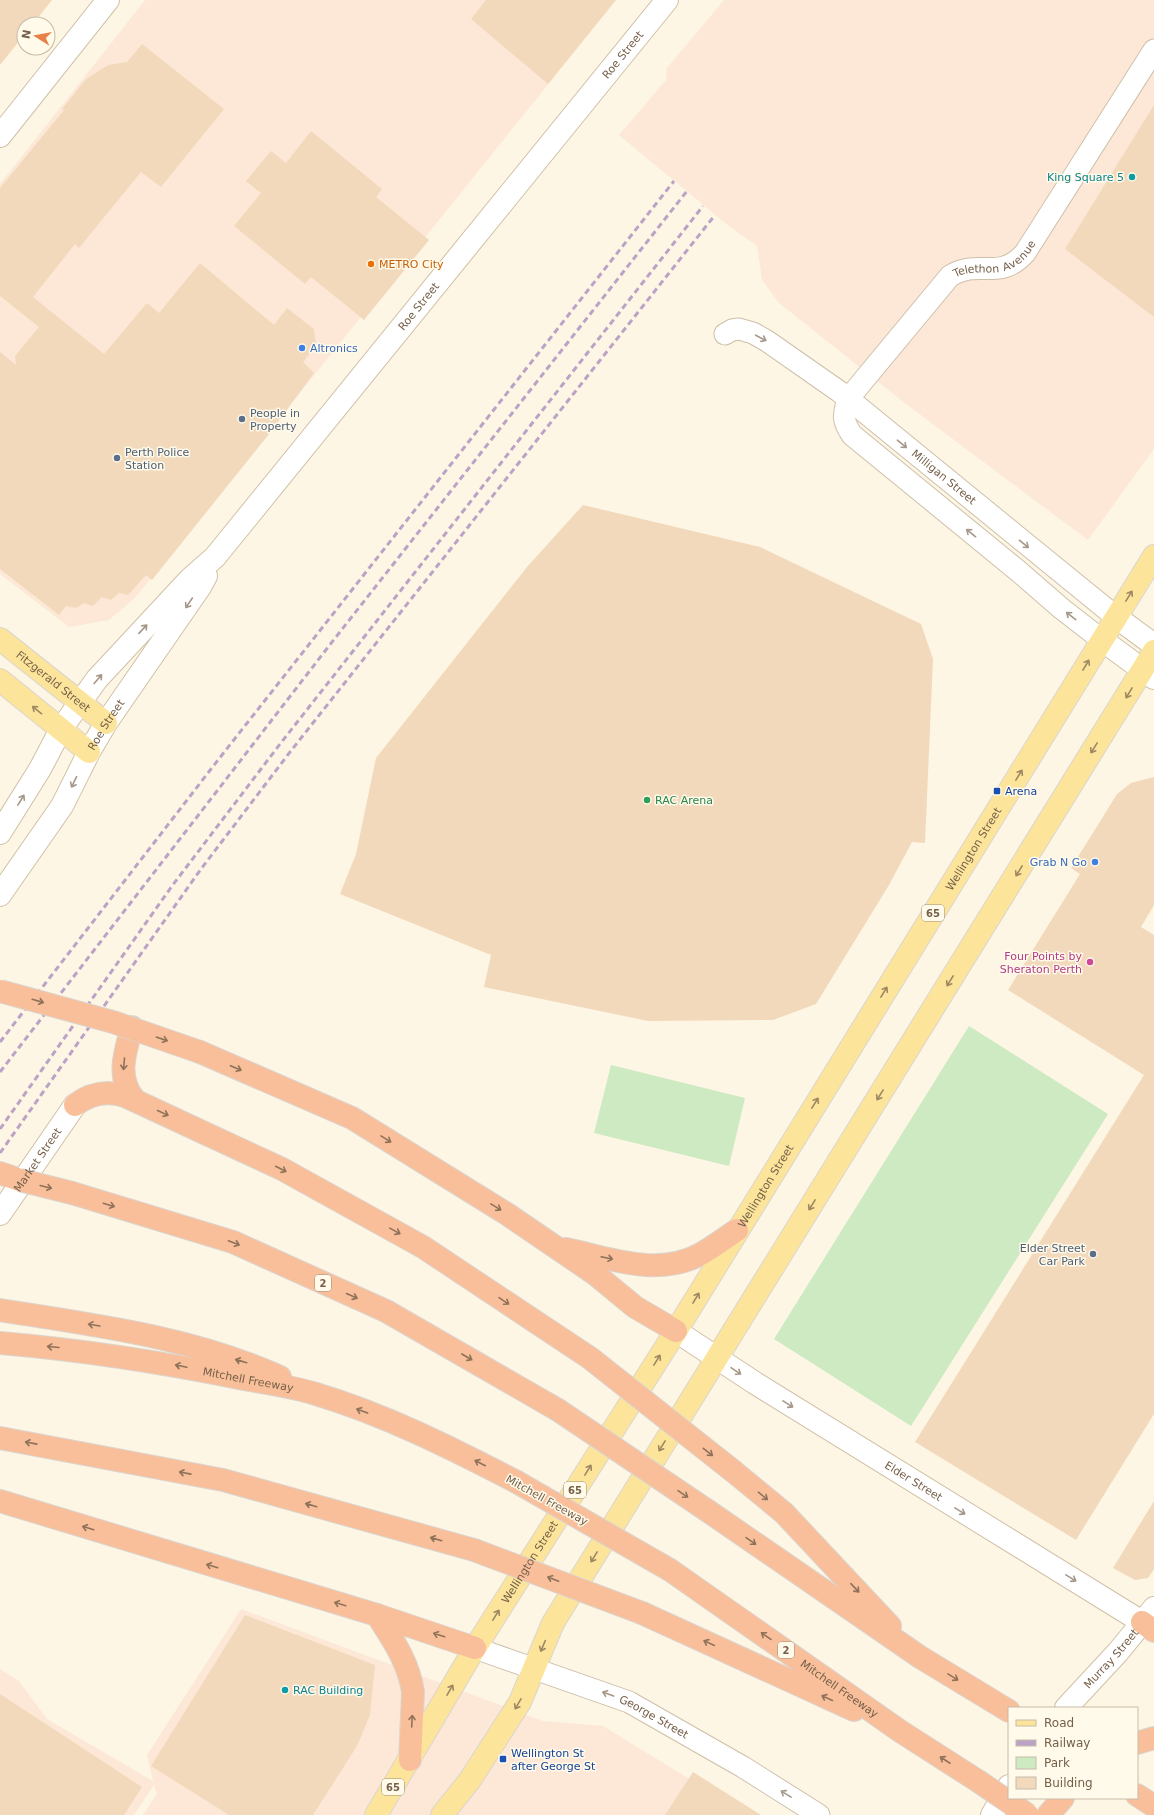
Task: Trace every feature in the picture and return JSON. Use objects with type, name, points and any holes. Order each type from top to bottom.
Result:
[{"type":"highway","points":[[0,991],[113,1022],[200,1052],[352,1118],[507,1214],[595,1274],[635,1307],[676,1331]]},
{"type":"highway","points":[[132,1027],[123,1070],[125,1085],[134,1099]]},
{"type":"highway","points":[[75,1105],[88,1097],[103,1093],[118,1094],[134,1099]]},
{"type":"highway","name":"2","points":[[134,1099],[282,1169],[423,1247],[590,1358],[733,1471],[784,1514],[920,1657]]},
{"type":"highway","points":[[0,1173],[10,1179]]},
{"type":"highway","name":"2","points":[[10,1179],[72,1193],[241,1246],[386,1311],[558,1410],[920,1657],[1008,1710]]},
{"type":"highway","points":[[555,1247],[638,1265],[658,1266],[680,1262],[699,1256],[737,1230]]},
{"type":"highway","points":[[0,1310],[133,1332],[173,1342],[250,1364],[315,1394]]},
{"type":"highway","name":"Mitchell Freeway","points":[[0,1343],[66,1348],[173,1364],[315,1394],[403,1426],[441,1443],[515,1481],[670,1570],[900,1731],[1028,1815]]},
{"type":"highway","points":[[0,1438],[223,1480],[474,1550],[642,1613],[900,1731]]},
{"type":"highway","points":[[0,1501],[377,1615],[475,1648]]},
{"type":"highway","points":[[377,1615],[399,1649],[412,1682],[413,1692],[410,1760]]},
{"type":"highway","points":[[1138,1743],[1154,1738]]},
{"type":"highway","points":[[1048,1815],[1062,1799]]},
{"type":"main road","points":[[0,136],[108,0]]},
{"type":"main road","name":"Roe Street","points":[[0,832],[40,769],[61,729],[97,679],[190,579],[215,557],[667,0]]},
{"type":"main road","name":"Wellington Street","points":[[376,1815],[410,1760],[475,1648],[676,1331],[1154,556]]},
{"type":"main road","name":"Roe Street","points":[[0,895],[62,806],[89,752],[106,723],[200,587],[215,557]]},
{"type":"main road","name":"Milligan Street","points":[[1116,617],[1154,645]]},
{"type":"main road","name":"Fitzgerald Street","points":[[0,639],[106,723]]},
{"type":"main road","points":[[1102,640],[1148,674]]},
{"type":"main road","points":[[442,1815],[470,1780],[520,1702],[553,1623],[717,1358],[1148,674],[1154,651]]},
{"type":"main road","points":[[0,680],[89,752]]},
{"type":"main road","name":"Market Street","points":[[0,1214],[75,1105]]},
{"type":"main road","name":"Elder Street","points":[[676,1331],[755,1383],[927,1491],[1151,1622]]},
{"type":"main road","name":"Murray Street","points":[[1067,1707],[1118,1652],[1151,1622]]},
{"type":"main road","points":[[992,1815],[1008,1788]]},
{"type":"street","name":"Telethon Avenue","points":[[1102,640],[1062,609],[1017,570],[852,435],[845,424],[843,414],[848,399],[950,276],[970,268],[990,270],[1002,268],[1015,263],[1025,253],[1154,50]]},
{"type":"street","name":"Milligan Street","points":[[725,334],[732,330],[739,329],[762,338],[848,399],[1116,617]]},
{"type":"street","name":"George Street","points":[[475,1648],[629,1702],[743,1767],[819,1815]]},
{"type":"shaded area","points":[[145,0],[616,0],[135,598],[109,620],[69,627],[0,574],[0,184]]},
{"type":"shaded area","points":[[724,0],[1154,0],[1154,449],[1088,540],[906,404],[779,303],[762,280],[757,246],[730,227],[619,135],[666,80],[667,68]]},
{"type":"shaded area","points":[[241,1609],[543,1721],[603,1726],[748,1815],[143,1815],[157,1794],[154,1785],[134,1815],[0,1815],[0,1669],[19,1681],[47,1719],[153,1781],[147,1755]]},
{"type":"green space","points":[[969,1026],[1108,1114],[911,1426],[774,1339]]},
{"type":"green space","points":[[611,1065],[745,1098],[729,1166],[594,1133]]},
{"type":"building","points":[[0,0],[52,0],[39,16],[16,16],[16,45],[0,65]]},
{"type":"building","points":[[486,0],[616,0],[548,84],[471,19]]},
{"type":"building","points":[[142,44],[224,109],[161,187],[141,172],[79,248],[75,244],[33,297],[104,354],[147,303],[159,313],[200,263],[274,325],[287,308],[314,329],[316,346],[303,362],[314,373],[269,434],[152,580],[146,575],[128,595],[119,593],[111,600],[102,597],[93,606],[84,603],[76,608],[66,606],[59,615],[0,569],[0,352],[16,365],[15,356],[39,327],[0,296],[0,188],[64,110],[62,109],[86,79],[108,65],[127,62]]},
{"type":"building","name":"King Square 5","points":[[1154,105],[1154,317],[1065,249]]},
{"type":"building","points":[[311,131],[382,189],[376,197],[429,240],[364,320],[311,277],[305,284],[234,226],[261,193],[246,181],[271,151],[286,163]]},
{"type":"building","name":"RAC Arena","points":[[583,505],[760,547],[921,624],[933,659],[925,843],[912,842],[889,885],[816,1004],[773,1020],[648,1021],[484,987],[491,955],[340,894],[356,854],[376,758],[527,567]]},
{"type":"building","name":"Elder Street Car Park","points":[[1154,777],[1154,905],[1141,927],[1154,935],[1154,1414],[1076,1540],[915,1442],[1144,1075],[1008,990],[1080,874],[1071,868],[1117,794],[1131,783]]},
{"type":"building","points":[[1154,1501],[1154,1569],[1148,1578],[1135,1580],[1113,1568]]},
{"type":"building","name":"RAC Building","points":[[245,1615],[375,1665],[370,1715],[357,1746],[313,1815],[229,1815],[151,1766]]},
{"type":"building","points":[[0,1694],[142,1787],[124,1815],[0,1815]]},
{"type":"building","points":[[693,1772],[761,1815],[665,1815]]},
{"type":"railway","points":[[0,1042],[218,760],[674,181]]},
{"type":"railway","points":[[0,1072],[332,642],[687,191]]},
{"type":"railway","points":[[0,1129],[172,886],[280,744],[703,206]]},
{"type":"railway","points":[[0,1153],[201,869],[290,752],[715,215]]},
{"type":"place","name":"King Square 5","points":[[1132,177]]},
{"type":"place","name":"METRO City","points":[[371,264]]},
{"type":"place","name":"Altronics","points":[[302,348]]},
{"type":"place","name":"People in Property","points":[[242,419]]},
{"type":"place","name":"Perth Police Station","points":[[117,458]]},
{"type":"place","name":"Arena","points":[[997,791]]},
{"type":"place","name":"RAC Arena","points":[[647,800]]},
{"type":"place","name":"Grab N Go","points":[[1095,862]]},
{"type":"place","name":"Four Points by Sheraton Perth","points":[[1090,962]]},
{"type":"place","name":"Elder Street Car Park","points":[[1093,1254]]},
{"type":"place","name":"RAC Building","points":[[285,1690]]},
{"type":"place","name":"Wellington St after George St","points":[[503,1759]]}]
